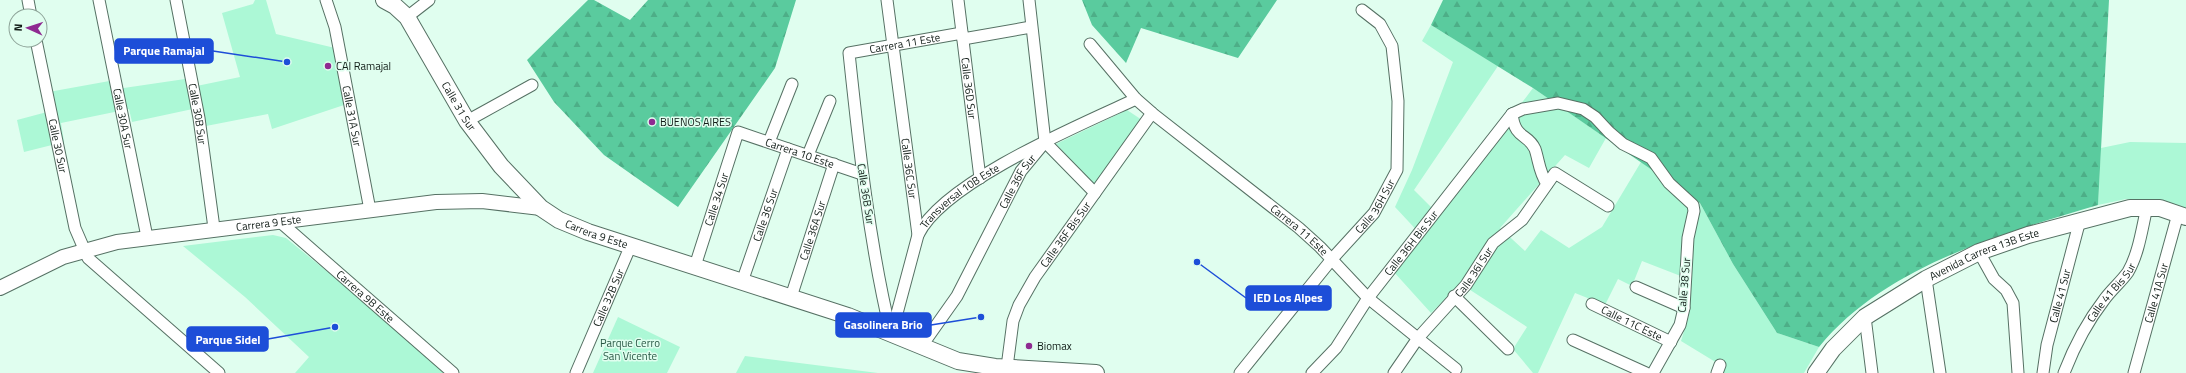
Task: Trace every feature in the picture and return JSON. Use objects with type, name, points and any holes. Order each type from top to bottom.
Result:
[{"type":"main road","name":"Calle 31 Sur","points":[[384,0],[395,6],[406,17],[467,121],[501,166],[541,208]]},
{"type":"main road","name":"Avenida Carrera 13B Este","points":[[1816,373],[1833,349],[1865,317],[1926,279],[1979,252],[2080,220],[2124,209],[2148,207],[2182,215]]},
{"type":"main road","name":"Carrera 9 Este","points":[[541,208],[573,226],[848,316],[958,361],[1007,368],[1096,373]]},
{"type":"street","name":"Calle 30A Sur","points":[[99,0],[147,237]]},
{"type":"street","name":"Calle 30B Sur","points":[[176,0],[199,118],[214,228]]},
{"type":"street","name":"Calle 31A Sur","points":[[326,0],[335,28],[370,210]]},
{"type":"street","points":[[406,17],[429,0]]},
{"type":"street","name":"Calle 36C Sur","points":[[886,0],[918,235],[891,334]]},
{"type":"street","name":"Calle 36D Sur","points":[[958,0],[980,178]]},
{"type":"street","points":[[1029,0],[1045,142],[1095,193]]},
{"type":"street","name":"Calle 36H Sur","points":[[1240,373],[1332,259],[1374,212],[1386,193],[1397,170],[1398,101],[1392,46],[1380,24],[1362,10]]},
{"type":"street","name":"Carrera 11 Este","points":[[848,53],[893,45],[1031,27]]},
{"type":"street","name":"Carrera 11 Este","points":[[1090,44],[1136,99],[1299,228],[1332,259],[1368,298],[1456,369]]},
{"type":"street","name":"Calle 30 Sur","points":[[38,48],[75,228],[84,249]]},
{"type":"street","name":"Calle 36B Sur","points":[[848,53],[862,174],[891,334]]},
{"type":"street","points":[[769,142],[792,84]]},
{"type":"street","points":[[467,121],[532,85]]},
{"type":"street","name":"Transversal 10B Este","points":[[918,235],[925,221],[936,210],[980,178],[1045,142],[1136,99]]},
{"type":"street","points":[[808,155],[830,101]]},
{"type":"street","name":"Calle 38 Sur","points":[[1512,114],[1523,109],[1558,103],[1583,109],[1596,117],[1609,132],[1623,144],[1651,158],[1669,183],[1690,201],[1694,211],[1688,238],[1684,308],[1680,325],[1653,373]]},
{"type":"street","name":"Calle 36F Bis Sur","points":[[1007,368],[1013,321],[1019,305],[1046,259],[1152,113]]},
{"type":"street","points":[[1512,114],[1514,125],[1519,134],[1534,149],[1538,166],[1547,184]]},
{"type":"street","name":"Calle 36H Bis Sur","points":[[1312,373],[1336,348],[1368,298],[1512,114]]},
{"type":"street","name":"Carrera 10 Este","points":[[738,132],[862,174]]},
{"type":"street","name":"Calle 34 Sur","points":[[695,266],[738,132]]},
{"type":"street","name":"Calle 36F Sur","points":[[921,347],[957,296],[1021,171],[1045,142]]},
{"type":"street","name":"Calle 36 Sur","points":[[742,282],[788,149]]},
{"type":"street","name":"Calle 36A Sur","points":[[791,297],[834,164]]},
{"type":"street","name":"Calle 36I Sur","points":[[1394,373],[1418,338],[1454,296],[1466,285],[1493,243],[1522,220],[1555,173],[1608,206]]},
{"type":"street","name":"Carrera 9 Este","points":[[0,288],[63,257],[84,249],[147,237],[436,202],[472,201],[541,208]]},
{"type":"street","name":"Calle 41 Bis Sur","points":[[2064,373],[2073,350],[2094,314],[2105,298],[2124,278],[2132,265],[2148,207]]},
{"type":"street","name":"Calle 41A Sur","points":[[2134,373],[2182,215]]},
{"type":"street","name":"Carrera 9B Este","points":[[278,220],[453,373]]},
{"type":"street","name":"Calle 41 Sur","points":[[2043,373],[2047,345],[2080,220]]},
{"type":"street","name":"Calle 32B Sur","points":[[576,373],[631,245]]},
{"type":"street","points":[[84,249],[92,262],[219,373]]},
{"type":"street","points":[[1979,252],[1994,278],[2009,294],[2013,303],[2018,373]]},
{"type":"street","points":[[1926,279],[1940,373]]},
{"type":"street","points":[[1636,287],[1684,308]]},
{"type":"street","points":[[1454,296],[1508,349]]},
{"type":"street","name":"Calle 11C Este","points":[[1592,304],[1671,342]]},
{"type":"street","points":[[1865,317],[1872,373]]},
{"type":"street","points":[[1573,340],[1646,373]]},
{"type":"green space","points":[[255,0],[266,0],[276,34],[335,48],[344,105],[272,129],[268,114],[206,126],[202,107],[132,122],[129,109],[61,123],[64,142],[24,152],[17,120],[47,112],[43,93],[115,80],[117,89],[185,79],[187,88],[240,77],[222,13],[253,4]]},
{"type":"green space","name":"BUENOS AIRES","points":[[588,0],[594,0],[630,20],[648,0],[796,0],[775,68],[678,207],[604,155],[554,102],[527,60]]},
{"type":"green space","points":[[1082,0],[1277,0],[1238,58],[1141,28],[1126,63],[1092,25]]},
{"type":"green space","points":[[1443,0],[2109,0],[2098,205],[1984,241],[1947,256],[1911,274],[1877,295],[1846,319],[1819,347],[1777,333],[1733,264],[1700,203],[1533,88],[1431,25]]},
{"type":"green space","points":[[1431,25],[1498,66],[1414,190],[1438,214],[1533,88],[1606,138],[1589,168],[1565,155],[1500,228],[1525,251],[1541,230],[1569,248],[1602,227],[1641,162],[1700,203],[1733,264],[1777,333],[1819,347],[1804,373],[1719,373],[1722,366],[1681,341],[1689,315],[1691,280],[1642,261],[1632,286],[1618,279],[1605,305],[1575,293],[1538,373],[1533,373],[1513,349],[1527,327],[1461,284],[1431,313],[1393,271],[1422,236],[1395,207],[1412,170],[1453,62],[1422,41]]},
{"type":"green space","points":[[1127,110],[1142,120],[1094,184],[1056,144]]},
{"type":"green space","points":[[2130,142],[2186,143],[2186,209],[2155,199],[2126,199],[2098,205],[2101,148]]},
{"type":"green space","points":[[273,235],[286,238],[351,291],[445,373],[295,373],[309,357],[245,297],[183,246]]},
{"type":"green space","name":"Parque Cerro San Vicente","points":[[618,317],[680,347],[667,373],[593,373]]},
{"type":"green space","points":[[745,356],[878,373],[736,373]]},
{"type":"place","name":"Parque Ramajal","points":[[287,62]]},
{"type":"place","name":"CAI Ramajal","points":[[328,66]]},
{"type":"place","name":"BUENOS AIRES","points":[[652,122]]},
{"type":"place","name":"IED Los Alpes","points":[[1197,262]]},
{"type":"place","name":"Gasolinera Brio","points":[[981,317]]},
{"type":"place","name":"Parque Sidel","points":[[335,327]]},
{"type":"place","name":"Biomax","points":[[1029,346]]}]
